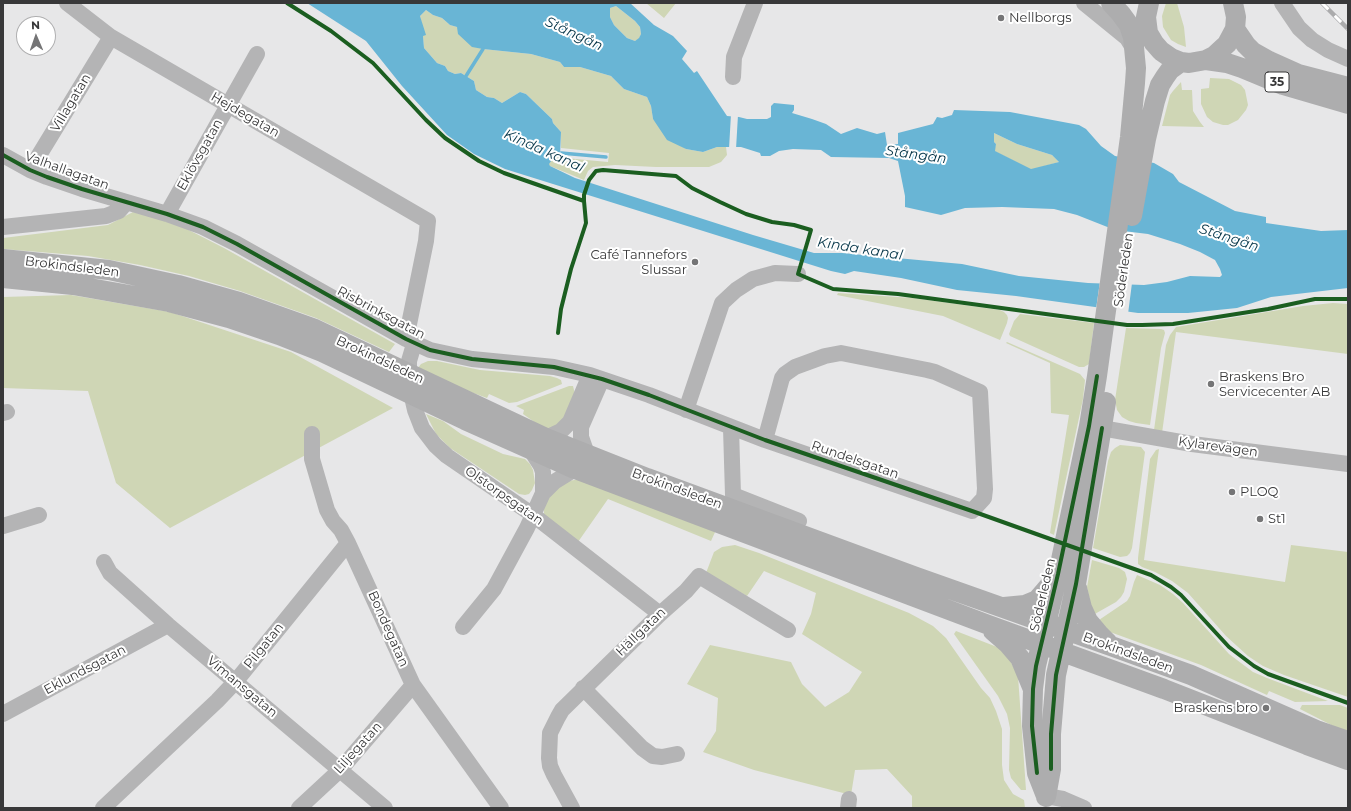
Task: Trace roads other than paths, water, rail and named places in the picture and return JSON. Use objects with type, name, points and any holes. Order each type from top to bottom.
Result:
[{"type":"main road","name":"Söderleden","points":[[1111,3],[1128,25],[1135,51],[1138,138]]},
{"type":"main road","name":"35","points":[[1132,3],[1148,18],[1154,43],[1170,58],[1181,62],[1198,62],[1206,60],[1221,51],[1229,41],[1235,29]]},
{"type":"main road","points":[[1233,3],[1236,18],[1235,29]]},
{"type":"main road","name":"Söderleden","points":[[1047,802],[1050,770],[1052,710],[1056,675],[1076,584],[1096,427],[1149,64],[1148,18]]},
{"type":"main road","name":"35","points":[[1235,29],[1241,40],[1253,52],[1269,61],[1298,74],[1348,87]]},
{"type":"main road","name":"35","points":[[1206,60],[1227,63],[1290,87],[1348,104]]},
{"type":"main road","name":"Söderleden","points":[[1138,138],[1155,101],[1160,85],[1170,70],[1181,62]]},
{"type":"main road","name":"Brokindsleden","points":[[3,259],[109,270],[178,285],[239,302],[315,329],[381,361],[432,394],[530,449],[654,481],[909,575],[1111,646],[1191,676],[1316,730],[1348,741]]},
{"type":"main road","name":"Brokindsleden","points":[[3,278],[66,284],[106,290],[184,306],[229,318],[279,335],[322,352],[382,381],[432,394],[546,438],[581,461],[986,624],[1348,760]]},
{"type":"main road","name":"Söderleden","points":[[1047,802],[1036,773],[1032,726],[1033,689],[1041,644],[1096,427]]},
{"type":"main road","points":[[1001,607],[1025,605],[1037,600],[1058,574]]},
{"type":"main road","points":[[1076,584],[1082,608],[1088,622],[1111,646]]},
{"type":"main road","points":[[986,624],[1008,644],[1020,658],[1033,689]]},
{"type":"street","name":"Hejdegatan","points":[[68,3],[111,37],[428,221]]},
{"type":"street","points":[[733,77],[734,57],[755,3]]},
{"type":"street","points":[[1084,3],[1127,38],[1135,51]]},
{"type":"street","points":[[1282,3],[1300,28],[1312,40],[1328,50],[1348,59]]},
{"type":"street","name":"Villagatan","points":[[30,170],[111,37]]},
{"type":"street","name":"Eklövsgatan","points":[[167,214],[257,54]]},
{"type":"street","name":"Valhallagatan","points":[[3,156],[30,170],[82,189],[126,202]]},
{"type":"street","points":[[3,227],[106,216],[119,211],[126,202]]},
{"type":"street","name":"Risbrinksgatan","points":[[126,202],[167,214],[203,227],[237,244],[410,341],[430,350],[472,359],[554,367],[596,377],[731,428]]},
{"type":"street","name":"Olstorpsgatan","points":[[428,221],[410,341],[409,384],[415,410],[422,428],[435,445],[447,456],[533,515],[660,614]]},
{"type":"street","points":[[686,410],[722,303],[736,290],[754,279],[775,273],[798,274]]},
{"type":"street","name":"Rundelsgatan","points":[[731,428],[765,440],[972,511],[984,498],[985,489],[980,392],[935,372],[841,353],[825,356],[795,367],[782,378],[765,440]]},
{"type":"street","points":[[546,438],[566,427],[596,377]]},
{"type":"street","points":[[463,627],[494,589],[527,528],[543,493],[554,482],[581,461],[582,427],[596,377]]},
{"type":"street","name":"Kylarevägen","points":[[1096,427],[1192,444],[1348,464]]},
{"type":"street","points":[[731,428],[733,495],[799,521]]},
{"type":"street","name":"Bondegatan","points":[[312,434],[312,459],[327,510],[348,542],[413,685],[501,808]]},
{"type":"street","points":[[530,449],[541,466],[543,472],[543,493]]},
{"type":"street","points":[[3,526],[39,515]]},
{"type":"street","name":"Pilgatan","points":[[103,808],[217,701],[236,681],[348,542]]},
{"type":"street","name":"Vimansgatan","points":[[104,562],[110,573],[168,625],[385,808]]},
{"type":"street","name":"Hällgatan","points":[[572,808],[550,766],[549,742],[554,724],[560,713],[583,688],[686,590],[698,576],[788,630]]},
{"type":"street","name":"Eklundsgatan","points":[[3,714],[168,625]]},
{"type":"street","name":"Liljegatan","points":[[299,808],[340,770],[413,685]]},
{"type":"street","points":[[583,688],[642,748],[653,756],[662,757],[676,754]]},
{"type":"street","points":[[1047,802],[1063,799],[1084,808]]},
{"type":"water","points":[[307,3],[630,3],[654,25],[673,36],[687,51],[682,59],[694,73],[697,71],[727,116],[747,119],[767,119],[771,117],[771,106],[774,103],[794,105],[794,110],[792,113],[826,124],[841,134],[857,128],[877,134],[885,132],[887,145],[898,144],[898,133],[933,124],[937,117],[942,118],[952,115],[954,110],[1010,112],[1079,125],[1086,129],[1101,146],[1115,156],[1154,163],[1173,174],[1179,182],[1235,211],[1266,217],[1266,223],[1321,231],[1348,230],[1348,288],[1271,297],[1237,308],[1188,313],[1138,313],[1016,296],[957,290],[901,278],[854,271],[845,274],[831,271],[505,169],[474,154],[447,135],[402,86],[366,41]],"holes":[[[616,6],[635,21],[640,27],[641,34],[635,41],[627,38],[614,25],[610,17],[610,8]],[[426,10],[433,15],[442,18],[450,25],[457,27],[458,34],[472,47],[531,54],[560,62],[564,67],[580,67],[611,76],[624,89],[647,97],[651,106],[653,119],[667,140],[686,149],[703,152],[717,147],[741,147],[760,153],[761,156],[770,156],[779,151],[793,149],[821,150],[831,157],[889,158],[898,161],[905,196],[905,207],[941,215],[965,208],[1002,207],[1054,209],[1077,215],[1115,230],[1148,234],[1180,244],[1215,260],[1222,275],[1220,277],[1190,276],[1167,282],[1144,285],[1088,283],[1019,276],[962,264],[842,253],[814,253],[575,178],[550,166],[549,164],[554,157],[560,157],[561,132],[553,123],[552,119],[526,94],[520,92],[502,103],[494,98],[487,97],[476,90],[474,81],[461,73],[455,74],[448,71],[445,66],[437,63],[424,48],[423,36],[426,35],[420,16]],[[994,133],[1017,144],[1052,155],[1059,162],[1031,169],[995,151],[996,144],[994,142]]]},
{"type":"waterway","points":[[466,76],[483,49]]},
{"type":"waterway","name":"Kinda kanal","points":[[561,153],[606,157]]},
{"type":"railway","points":[[1322,3],[1348,29]]},
{"type":"place","name":"Nellborgs","points":[[1001,18]]},
{"type":"place","name":"Café Tannefors Slussar","points":[[695,262]]},
{"type":"place","name":"Braskens Bro Servicecenter AB","points":[[1211,384]]},
{"type":"place","name":"PLOQ","points":[[1232,492]]},
{"type":"place","name":"St1","points":[[1260,519]]},
{"type":"place","name":"Braskens bro","points":[[1266,708]]},
{"type":"water label","name":"Stångån","points":[[574,34]]},
{"type":"water label","name":"Stångån","points":[[916,155]]},
{"type":"water label","name":"Stångån","points":[[1229,238]]}]
